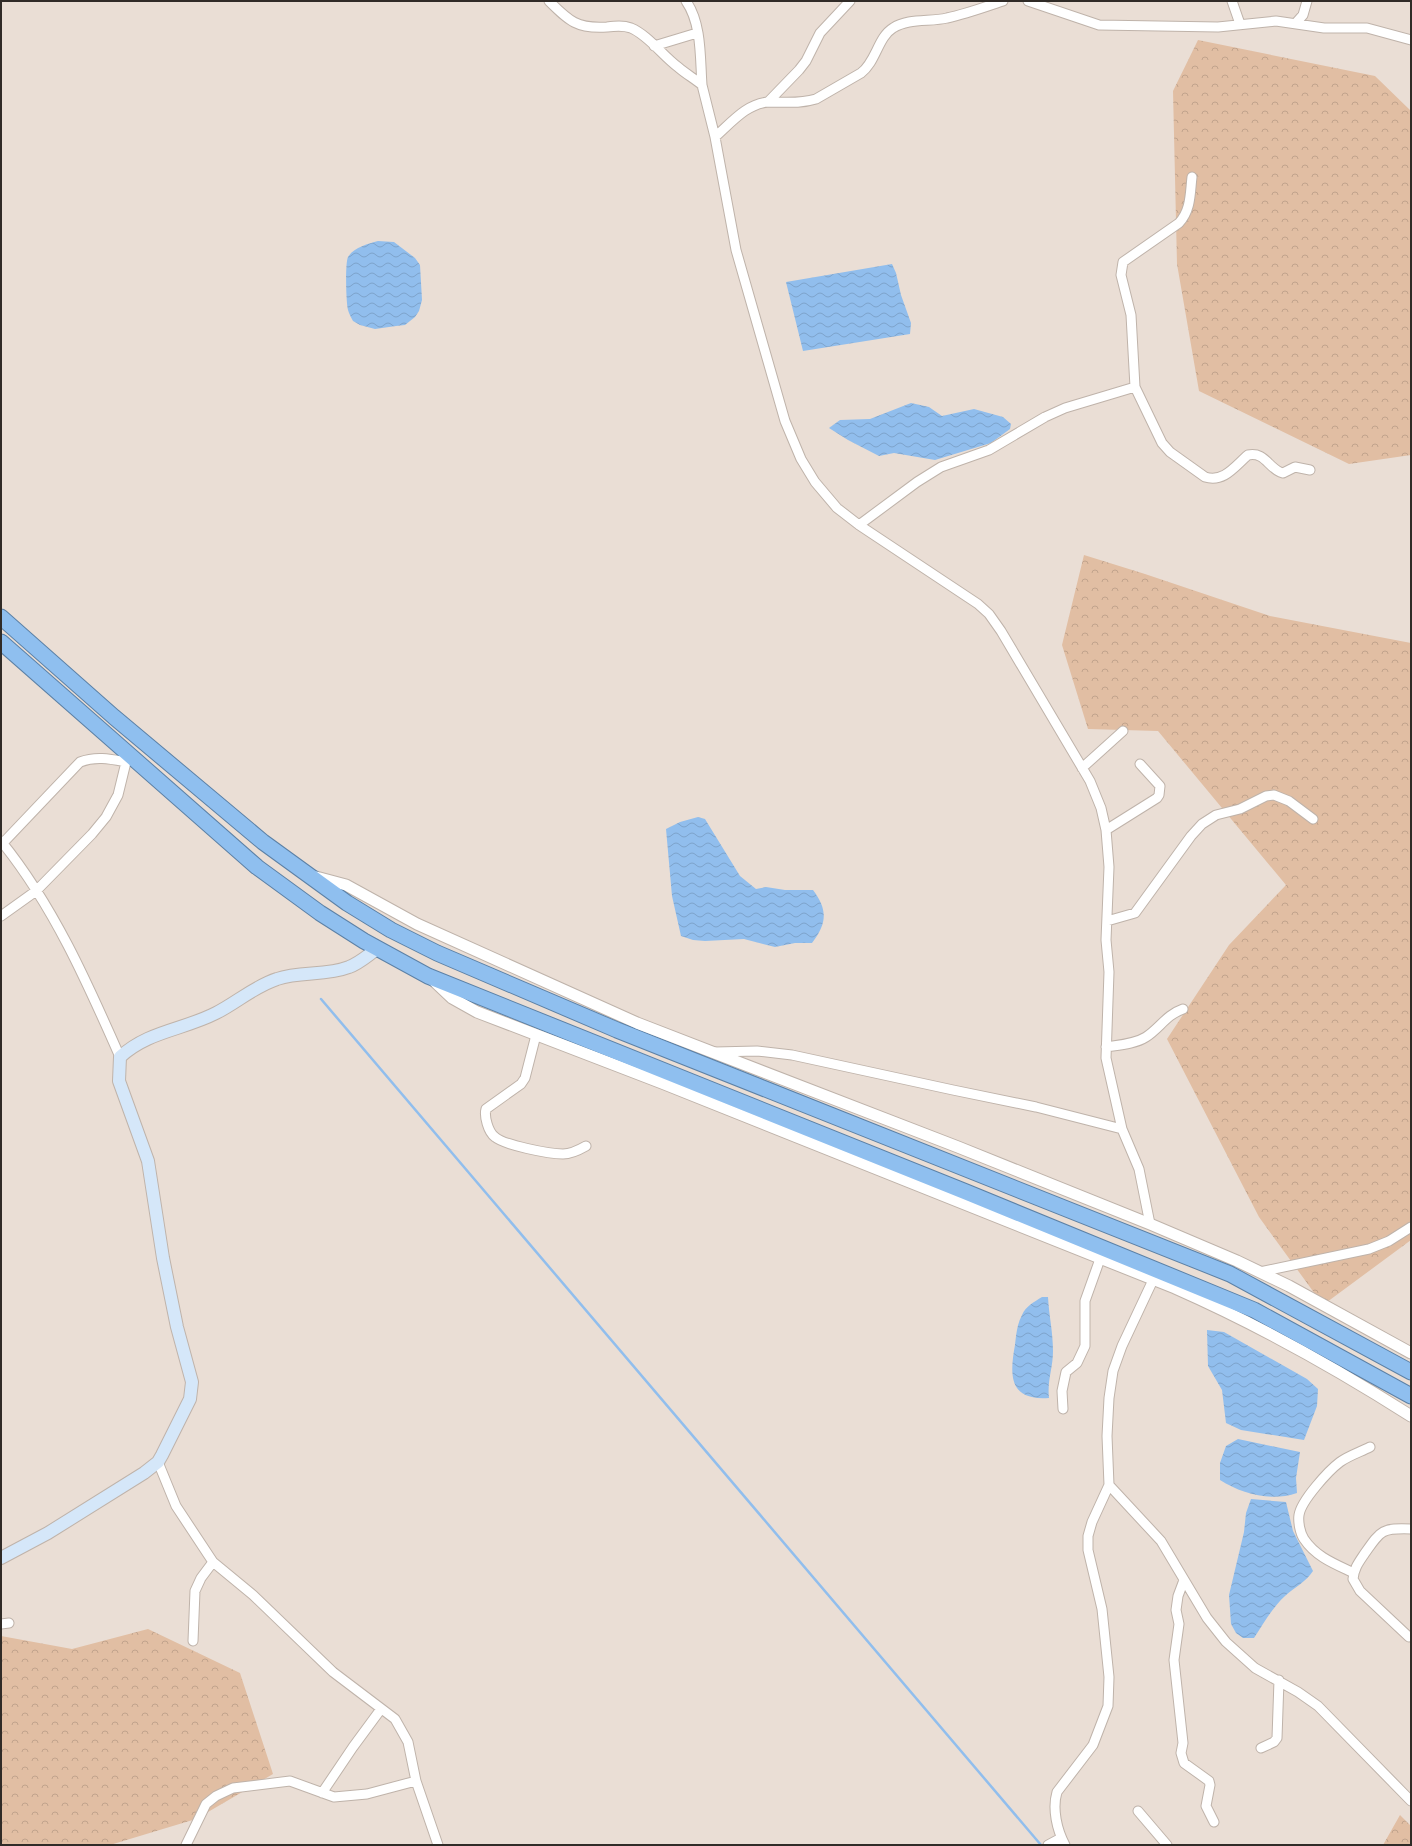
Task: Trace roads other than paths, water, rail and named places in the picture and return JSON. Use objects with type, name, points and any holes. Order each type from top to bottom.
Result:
[{"type":"highway","points":[[1,616],[114,717],[263,842],[347,903],[391,930],[437,953],[617,1030],[1230,1274],[1411,1372]]},
{"type":"highway","points":[[1,642],[127,758],[257,867],[320,913],[377,949],[428,976],[966,1192],[1254,1310],[1411,1396]]},
{"type":"main road","points":[[1,1558],[48,1533],[144,1473],[158,1462],[190,1399],[192,1382],[177,1327],[163,1258],[148,1161],[119,1081],[120,1056],[131,1046],[146,1038],[195,1023],[217,1013],[276,979],[290,975],[330,972],[348,968],[358,963],[377,949]]},
{"type":"street","points":[[549,1],[568,20],[575,24],[595,28],[621,26],[639,32],[678,67],[702,85]]},
{"type":"street","points":[[686,1],[691,8],[697,33],[702,85],[715,137],[736,250],[785,421],[801,459],[815,482],[837,508],[858,525],[978,604],[989,614],[1001,631],[1090,781],[1101,808],[1106,830],[1109,867],[1106,940],[1109,972],[1106,1058],[1122,1129],[1138,1169],[1150,1224]]},
{"type":"street","points":[[768,102],[799,70],[806,61],[820,33],[850,1]]},
{"type":"street","points":[[715,137],[747,109],[758,104],[768,102],[808,102],[816,99],[861,73],[868,68],[887,34],[892,28],[908,23],[946,19],[1003,1]]},
{"type":"street","points":[[1028,1],[1099,25],[1211,27],[1267,21],[1324,28],[1367,28],[1411,40]]},
{"type":"street","points":[[1232,1],[1240,24]]},
{"type":"street","points":[[1295,24],[1303,15],[1307,1]]},
{"type":"street","points":[[654,46],[697,33]]},
{"type":"street","points":[[1192,177],[1189,207],[1186,216],[1179,223],[1123,262],[1121,268],[1121,274],[1131,315],[1135,386],[1162,443],[1170,452],[1206,477],[1212,479],[1222,478],[1248,455],[1254,454],[1260,455],[1283,473],[1295,467],[1310,470]]},
{"type":"street","points":[[858,525],[917,482],[941,468],[989,450],[1045,417],[1065,408],[1135,386]]},
{"type":"street","points":[[1082,768],[1123,731]]},
{"type":"street","points":[[1,916],[36,891],[92,834],[106,817],[118,795],[127,758],[91,758],[80,762],[2,842],[36,891],[80,968],[120,1056]]},
{"type":"street","points":[[1106,830],[1160,795],[1160,786],[1140,764]]},
{"type":"street","points":[[1107,921],[1135,913],[1191,836],[1202,824],[1216,815],[1240,809],[1266,796],[1274,795],[1289,801],[1313,819]]},
{"type":"street","points":[[306,874],[346,886],[398,914],[637,1022],[1150,1224],[1289,1286],[1411,1353]]},
{"type":"street","points":[[428,976],[452,998],[464,1006],[662,1083],[1234,1314],[1270,1332],[1333,1368],[1411,1416]]},
{"type":"street","points":[[1106,1047],[1139,1040],[1146,1037],[1168,1016],[1183,1008]]},
{"type":"street","points":[[536,1035],[525,1078],[521,1084],[486,1109],[485,1117],[492,1135],[501,1140],[554,1154],[564,1154],[586,1146]]},
{"type":"street","points":[[715,1052],[757,1051],[792,1055],[1036,1107],[1122,1129]]},
{"type":"street","points":[[1260,1272],[1369,1250],[1389,1241],[1411,1227]]},
{"type":"street","points":[[1063,1409],[1062,1391],[1066,1372],[1077,1363],[1085,1346],[1085,1300],[1100,1259]]},
{"type":"street","points":[[1050,1844],[1063,1841],[1055,1812],[1057,1792],[1093,1744],[1108,1706],[1109,1677],[1102,1609],[1088,1550],[1088,1536],[1092,1522],[1109,1485],[1106,1436],[1113,1371],[1122,1346],[1153,1280]]},
{"type":"street","points":[[1354,1573],[1324,1559],[1310,1547],[1302,1537],[1299,1514],[1303,1505],[1323,1477],[1341,1461],[1370,1447]]},
{"type":"street","points":[[158,1462],[176,1506],[213,1562],[253,1595],[333,1672],[394,1719],[408,1742],[416,1781],[438,1845]]},
{"type":"street","points":[[1109,1485],[1161,1541],[1207,1618],[1226,1642],[1255,1668],[1279,1680],[1318,1706],[1411,1801]]},
{"type":"street","points":[[1409,1637],[1360,1591],[1353,1579],[1357,1564],[1378,1534],[1390,1529],[1411,1529]]},
{"type":"street","points":[[193,1641],[195,1591],[201,1578],[213,1562]]},
{"type":"street","points":[[1184,1580],[1176,1610],[1178,1624],[1174,1660],[1182,1743],[1181,1753],[1184,1763],[1209,1781],[1210,1785],[1206,1806],[1214,1822]]},
{"type":"street","points":[[1261,1748],[1274,1742],[1278,1738],[1279,1680]]},
{"type":"street","points":[[322,1794],[353,1747],[381,1709]]},
{"type":"street","points":[[186,1845],[206,1804],[216,1796],[233,1788],[290,1781],[322,1794],[334,1797],[367,1794],[416,1781]]},
{"type":"street","points":[[1138,1811],[1167,1845]]},
{"type":"water","points":[[378,241],[394,242],[415,258],[420,265],[422,300],[419,311],[415,317],[405,325],[375,329],[360,325],[353,321],[348,311],[346,267],[348,257],[357,248]]},
{"type":"water","points":[[892,264],[911,323],[910,334],[803,351],[786,282]]},
{"type":"water","points":[[911,403],[929,407],[942,416],[974,409],[1003,417],[1011,424],[1010,429],[991,443],[935,460],[894,453],[879,456],[829,428],[840,420],[870,419]]},
{"type":"water","points":[[698,817],[705,819],[740,876],[756,889],[766,887],[785,890],[813,890],[821,904],[824,916],[821,929],[812,943],[795,943],[775,947],[744,939],[705,941],[693,940],[681,936],[672,896],[666,829],[680,822]]},
{"type":"water","points":[[1042,1297],[1048,1297],[1053,1351],[1049,1398],[1036,1398],[1026,1395],[1020,1391],[1015,1385],[1012,1367],[1016,1334],[1022,1315],[1030,1304]]},
{"type":"water","points":[[1207,1330],[1224,1332],[1307,1379],[1318,1389],[1317,1406],[1304,1440],[1241,1430],[1226,1423],[1222,1390],[1208,1366]]},
{"type":"water","points":[[1238,1439],[1300,1452],[1296,1478],[1297,1493],[1287,1496],[1267,1497],[1247,1493],[1220,1480],[1220,1463],[1226,1446]]},
{"type":"water","points":[[1251,1499],[1286,1502],[1293,1531],[1313,1571],[1304,1581],[1280,1601],[1254,1638],[1243,1638],[1236,1633],[1231,1624],[1229,1595],[1244,1532],[1246,1513]]},
{"type":"waterway","points":[[321,999],[1041,1845]]}]
